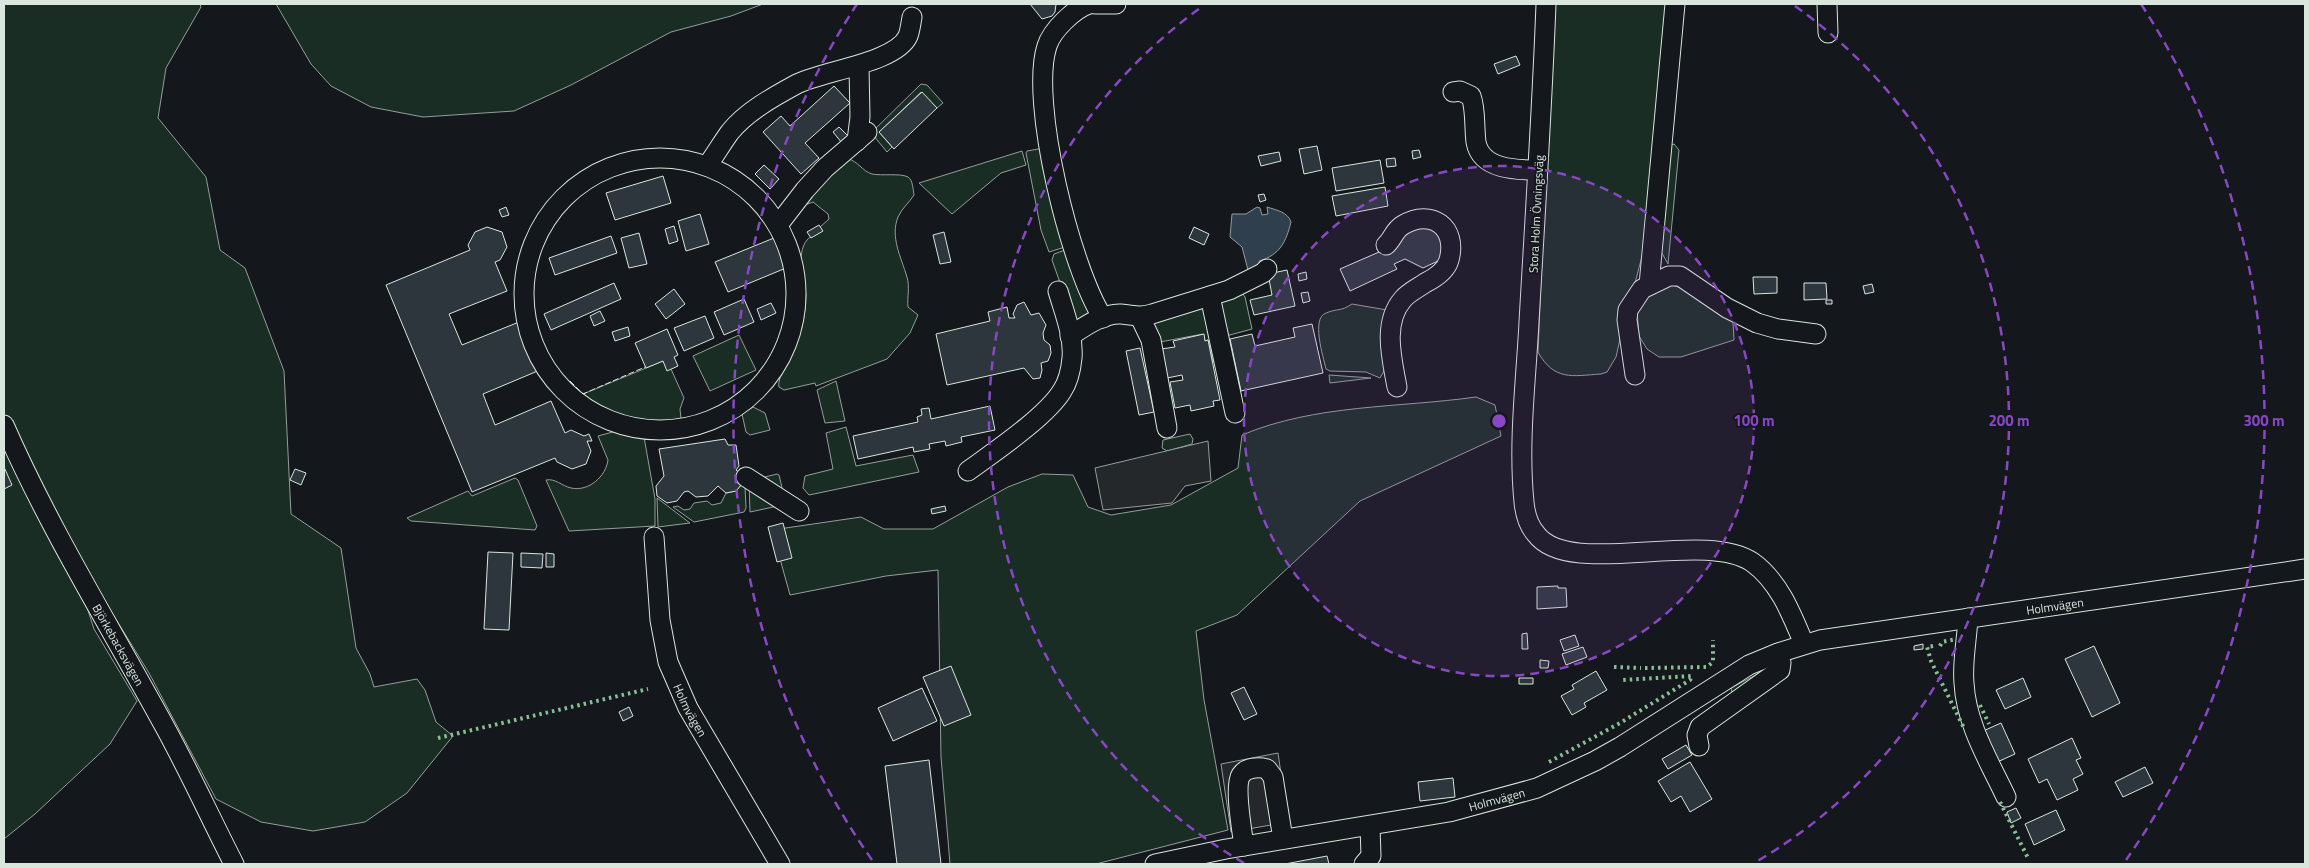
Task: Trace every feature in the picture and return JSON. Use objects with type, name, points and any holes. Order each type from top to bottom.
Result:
[{"type":"street","points":[[1089,4],[1079,7],[1051,38],[1047,46],[1042,76],[1049,144],[1064,216],[1090,297],[1102,318]]},
{"type":"street","points":[[1096,4],[1116,4]]},
{"type":"street","name":"Stora Holm Övningsväg","points":[[1546,4],[1528,340],[1523,383],[1524,502],[1531,525],[1543,542],[1554,549],[1573,554],[1686,551],[1735,555],[1751,562],[1767,576],[1779,591],[1804,644]]},
{"type":"street","points":[[1649,285],[1674,4]]},
{"type":"street","points":[[1827,4],[1828,33]]},
{"type":"street","points":[[707,166],[731,130],[753,111],[806,80],[830,71],[859,66],[897,47],[908,37],[912,18]]},
{"type":"street","points":[[778,226],[805,190],[825,168],[862,137],[859,66]]},
{"type":"street","points":[[1453,92],[1460,91],[1471,96],[1474,104],[1476,144],[1485,157],[1506,169],[1538,170]]},
{"type":"street","points":[[666,158],[707,166],[738,182],[752,194],[778,226],[794,265],[796,307],[786,347],[776,366],[750,397],[734,409],[712,420],[681,429],[664,430],[639,428],[612,421],[587,409],[571,397],[556,382],[538,352],[528,326],[525,306],[528,264],[543,225],[565,198],[586,180],[624,163],[666,158]]},
{"type":"street","points":[[1386,245],[1398,228],[1421,217],[1430,218],[1442,225],[1450,243],[1449,260],[1445,269],[1404,298],[1398,308],[1390,336],[1397,387]]},
{"type":"street","points":[[1070,336],[1102,318],[1122,314],[1140,317],[1210,296],[1244,284],[1267,269]]},
{"type":"street","points":[[1635,375],[1628,310],[1642,289],[1669,276],[1680,276],[1743,318],[1778,329],[1816,334]]},
{"type":"street","points":[[968,471],[1054,403],[1063,390],[1069,375],[1072,358],[1070,336],[1058,291]]},
{"type":"street","points":[[1210,296],[1235,414]]},
{"type":"street","points":[[1140,317],[1152,340],[1167,428]]},
{"type":"street","name":"Björkebacksvägen","points":[[4,425],[54,528],[167,731],[234,864]]},
{"type":"street","points":[[746,477],[799,511]]},
{"type":"street","name":"Holmvägen","points":[[654,537],[660,620],[668,662],[688,708],[780,864]]},
{"type":"street","name":"Holmvägen","points":[[1155,864],[1283,839],[1449,812],[1537,788],[1595,761],[1737,672],[1778,653],[1804,644],[1888,629],[2305,569]]},
{"type":"street","points":[[1968,618],[1963,682],[1967,704],[1972,724],[2006,797]]},
{"type":"street","points":[[1699,746],[1697,735],[1700,727],[1707,720],[1780,670],[1781,663],[1778,653]]},
{"type":"street","points":[[1244,846],[1238,785],[1240,775],[1247,769],[1267,769],[1273,777],[1283,839]]},
{"type":"street","points":[[1364,864],[1370,856],[1370,826]]},
{"type":"green space","points":[[4,4],[200,4],[201,7],[166,68],[158,118],[206,177],[220,250],[245,268],[284,371],[291,514],[341,548],[356,648],[370,674],[374,687],[417,679],[425,690],[436,722],[453,736],[407,793],[365,822],[313,831],[261,822],[216,799],[149,673],[109,608],[86,604],[94,629],[137,701],[110,744],[35,814],[4,839]]},
{"type":"green space","points":[[276,4],[763,4],[731,16],[671,32],[571,85],[514,111],[423,117],[371,107],[331,86],[311,64]]},
{"type":"green space","points":[[1553,4],[1667,4],[1646,241],[1635,283],[1623,300],[1620,339],[1616,357],[1607,372],[1601,374],[1565,375],[1551,368],[1538,352]]},
{"type":"green space","points":[[921,84],[927,85],[943,103],[937,108],[921,92],[879,132],[892,147],[887,152],[873,135],[874,130]]},
{"type":"green space","points":[[1674,144],[1679,150],[1668,264],[1659,248],[1671,145]]},
{"type":"green space","points":[[1044,148],[1065,247],[1049,252],[1041,230],[1026,153],[1027,151]]},
{"type":"green space","points":[[1022,151],[1026,165],[1001,173],[952,214],[919,183]]},
{"type":"green space","points":[[848,159],[872,174],[901,175],[911,180],[914,195],[901,211],[895,232],[897,247],[908,281],[908,307],[918,315],[910,333],[887,359],[816,386],[815,383],[784,390],[779,387],[779,382],[800,333],[805,308],[806,296],[801,260],[803,246],[812,236],[822,231],[820,227],[829,219],[828,214],[813,202],[802,206],[814,187]]},
{"type":"green space","points":[[1068,249],[1093,317],[1075,325],[1052,260],[1054,254]]},
{"type":"green space","points":[[1670,285],[1687,290],[1733,322],[1734,340],[1681,357],[1659,357],[1647,349],[1639,336],[1637,310],[1644,297]]},
{"type":"green space","points":[[1242,293],[1245,297],[1252,329],[1226,336],[1219,304],[1221,301]]},
{"type":"green space","points":[[1352,304],[1387,310],[1385,363],[1384,371],[1380,378],[1366,372],[1330,371],[1326,369],[1319,338],[1319,322],[1326,313]]},
{"type":"green space","points":[[1204,306],[1220,361],[1213,362],[1208,340],[1205,341],[1203,334],[1160,342],[1148,321]]},
{"type":"green space","points":[[739,335],[756,370],[710,391],[693,356]]},
{"type":"green space","points":[[663,361],[671,369],[684,398],[680,409],[681,419],[655,421],[629,417],[605,408],[583,394]]},
{"type":"green space","points":[[1329,375],[1371,378],[1330,383]]},
{"type":"green space","points":[[836,381],[845,421],[825,423],[817,390]]},
{"type":"green space","points":[[1476,397],[1495,405],[1501,436],[1360,501],[1237,615],[1196,631],[1204,700],[1228,830],[1096,864],[950,864],[941,757],[938,570],[886,576],[790,595],[772,530],[861,517],[884,529],[933,529],[1008,487],[1042,474],[1073,475],[1088,507],[1111,515],[1171,505],[1238,468],[1242,435],[1270,425],[1328,412]]},
{"type":"green space","points":[[753,407],[765,413],[770,430],[750,435],[746,432],[742,414]]},
{"type":"green space","points":[[846,427],[856,466],[913,455],[919,472],[809,495],[803,488],[805,476],[833,469],[826,433]]},
{"type":"green space","points":[[620,430],[644,437],[655,499],[655,526],[569,531],[546,480],[552,480],[578,489],[596,482],[604,472],[608,460],[598,436]]},
{"type":"green space","points":[[1190,434],[1193,439],[1192,444],[1167,451],[1162,448],[1163,440]]},
{"type":"green space","points":[[779,475],[784,496],[761,478]]},
{"type":"green space","points":[[515,478],[518,480],[537,526],[535,530],[411,521],[407,518],[468,491],[472,496]]},
{"type":"green space","points":[[749,482],[778,506],[750,512]]},
{"type":"green space","points":[[742,484],[745,486],[746,508],[744,512],[694,522],[673,507],[678,506],[684,510],[690,509],[694,503],[707,501],[712,505],[721,503],[726,493],[736,491]]},
{"type":"green space","points":[[657,498],[690,523],[658,527]]},
{"type":"green space","points":[[1765,670],[1733,697],[1731,688]]},
{"type":"shaded area","points":[[1208,441],[1211,481],[1185,486],[1172,503],[1103,510],[1095,468]]},
{"type":"shaded area","points":[[1278,753],[1288,822],[1231,832],[1221,764]]},
{"type":"water","points":[[1257,207],[1260,208],[1262,215],[1268,214],[1267,207],[1281,212],[1291,222],[1281,247],[1272,255],[1259,261],[1260,266],[1248,270],[1242,247],[1230,237],[1232,214],[1246,214]]},
{"type":"building","points":[[1030,4],[1056,4],[1055,12],[1052,16],[1042,19]]},
{"type":"building","points":[[1516,56],[1520,65],[1498,74],[1494,64]]},
{"type":"building","points":[[834,86],[850,103],[805,143],[819,158],[801,174],[763,132],[781,116],[790,126]]},
{"type":"building","points":[[922,92],[937,108],[894,149],[879,132]]},
{"type":"building","points":[[839,127],[849,137],[842,143],[833,132]]},
{"type":"building","points":[[1317,146],[1322,170],[1304,174],[1299,149]]},
{"type":"building","points":[[1419,150],[1421,157],[1413,159],[1412,151]]},
{"type":"building","points":[[1279,152],[1281,161],[1261,166],[1258,156]]},
{"type":"building","points":[[1395,158],[1396,166],[1387,167],[1386,159]]},
{"type":"building","points":[[1380,160],[1384,183],[1336,191],[1332,168]]},
{"type":"building","points":[[764,165],[779,179],[770,189],[755,174]]},
{"type":"building","points":[[663,176],[671,203],[615,220],[606,193]]},
{"type":"building","points":[[1385,187],[1388,206],[1336,216],[1332,196]]},
{"type":"building","points":[[1264,194],[1266,200],[1260,202],[1258,195]]},
{"type":"building","points":[[506,207],[509,215],[502,217],[499,210]]},
{"type":"building","points":[[700,214],[709,244],[686,251],[678,221]]},
{"type":"building","points":[[1421,219],[1446,242],[1440,260],[1423,268],[1405,259],[1394,264],[1397,269],[1350,291],[1340,269],[1386,249]]},
{"type":"building","points":[[819,225],[823,231],[811,238],[807,232]]},
{"type":"building","points":[[674,226],[678,241],[669,244],[665,229]]},
{"type":"building","points":[[487,227],[502,232],[507,247],[500,260],[495,262],[507,291],[449,314],[462,345],[519,322],[540,370],[483,394],[495,425],[551,401],[565,433],[571,430],[584,436],[589,434],[592,441],[587,441],[591,451],[586,464],[572,469],[557,462],[555,458],[472,492],[386,285],[470,250],[468,245],[475,232]]},
{"type":"building","points":[[1194,227],[1209,234],[1204,245],[1189,238]]},
{"type":"building","points":[[944,232],[951,262],[940,264],[933,235]]},
{"type":"building","points":[[639,233],[647,264],[629,268],[621,238]]},
{"type":"building","points":[[611,236],[617,253],[555,275],[549,258]]},
{"type":"building","points":[[774,238],[786,268],[728,292],[715,262]]},
{"type":"building","points":[[1287,270],[1295,306],[1254,315],[1250,300],[1272,295],[1268,274]]},
{"type":"building","points":[[1306,272],[1307,279],[1299,281],[1298,274]]},
{"type":"building","points":[[1753,277],[1777,277],[1777,293],[1754,294]]},
{"type":"building","points":[[614,283],[621,299],[551,330],[544,314]]},
{"type":"building","points":[[1804,283],[1826,283],[1827,299],[1804,300]]},
{"type":"building","points":[[1872,284],[1874,292],[1865,294],[1863,286]]},
{"type":"building","points":[[674,289],[685,304],[666,319],[655,304]]},
{"type":"building","points":[[1308,292],[1310,301],[1303,303],[1301,293]]},
{"type":"building","points":[[744,299],[754,322],[724,335],[714,312]]},
{"type":"building","points":[[1826,300],[1832,300],[1832,304],[1826,304]]},
{"type":"building","points":[[1024,302],[1031,315],[1039,313],[1046,325],[1043,333],[1044,340],[1050,345],[1051,353],[1048,361],[1041,363],[1040,378],[1033,379],[1024,368],[947,385],[936,334],[990,321],[988,312],[1007,307],[1009,318],[1015,318],[1013,314],[1017,305]]},
{"type":"building","points":[[771,303],[776,313],[761,320],[757,309]]},
{"type":"building","points":[[600,311],[605,321],[594,326],[590,316]]},
{"type":"building","points":[[705,316],[714,338],[684,351],[674,328]]},
{"type":"building","points":[[1312,324],[1323,373],[1241,391],[1230,339],[1252,334],[1255,346],[1295,337],[1293,328]]},
{"type":"building","points":[[628,327],[630,336],[615,341],[612,332]]},
{"type":"building","points":[[667,329],[678,355],[674,357],[678,366],[667,371],[663,361],[646,368],[635,343]]},
{"type":"building","points":[[1204,334],[1205,341],[1208,340],[1220,400],[1213,401],[1214,406],[1191,411],[1190,405],[1175,408],[1170,382],[1183,380],[1182,375],[1167,378],[1161,349],[1175,347],[1173,341]]},
{"type":"building","points":[[1140,348],[1154,412],[1139,415],[1126,351]]},
{"type":"building","points":[[990,406],[995,430],[961,437],[962,442],[946,446],[945,441],[929,444],[930,449],[914,452],[913,447],[858,459],[853,436],[918,422],[917,417],[922,415],[921,409],[929,408],[931,419]]},
{"type":"building","points":[[725,439],[728,445],[736,445],[739,466],[736,470],[740,473],[742,484],[736,491],[726,493],[718,486],[708,496],[696,497],[688,491],[684,492],[677,501],[667,503],[657,496],[656,486],[664,476],[659,449]]},
{"type":"building","points":[[4,467],[12,485],[4,489]]},
{"type":"building","points":[[295,469],[306,473],[301,485],[290,480]]},
{"type":"building","points":[[945,506],[946,511],[932,514],[931,509]]},
{"type":"building","points":[[783,523],[792,558],[777,562],[768,527]]},
{"type":"building","points":[[488,552],[513,553],[509,630],[484,629]]},
{"type":"building","points":[[521,553],[543,554],[542,568],[521,567]]},
{"type":"building","points":[[546,553],[554,554],[554,567],[546,567]]},
{"type":"building","points":[[1558,586],[1558,588],[1566,588],[1567,607],[1537,609],[1537,587]]},
{"type":"building","points":[[1527,633],[1528,649],[1522,649],[1522,634]]},
{"type":"building","points":[[1575,635],[1579,646],[1564,651],[1560,640]]},
{"type":"building","points":[[1923,644],[1923,649],[1914,650],[1914,646]]},
{"type":"building","points":[[2094,646],[2120,703],[2092,717],[2065,659]]},
{"type":"building","points":[[1583,647],[1587,657],[1566,665],[1562,654]]},
{"type":"building","points":[[1540,660],[1549,661],[1548,668],[1540,668]]},
{"type":"building","points":[[951,666],[971,715],[944,726],[923,677]]},
{"type":"building","points":[[1596,671],[1607,690],[1584,703],[1586,707],[1572,715],[1561,696],[1574,689],[1572,685]]},
{"type":"building","points":[[1519,678],[1533,678],[1533,684],[1519,684]]},
{"type":"building","points":[[2023,678],[2031,697],[2005,709],[1996,690]]},
{"type":"building","points":[[1244,687],[1257,714],[1244,720],[1231,693]]},
{"type":"building","points":[[922,688],[937,721],[893,741],[878,708]]},
{"type":"building","points":[[629,707],[633,716],[623,721],[619,712]]},
{"type":"building","points":[[2001,723],[2015,754],[1995,763],[1981,732]]},
{"type":"building","points":[[2072,738],[2081,758],[2076,760],[2083,774],[2073,779],[2078,790],[2057,800],[2047,779],[2039,783],[2028,759]]},
{"type":"building","points":[[1686,745],[1692,755],[1668,769],[1662,759]]},
{"type":"building","points":[[929,760],[941,864],[897,864],[885,766]]},
{"type":"building","points":[[1690,762],[1712,799],[1690,812],[1681,796],[1671,802],[1658,781]]},
{"type":"building","points":[[2145,767],[2153,783],[2123,797],[2115,782]]},
{"type":"building","points":[[1453,778],[1455,797],[1420,801],[1418,782]]},
{"type":"building","points":[[2016,808],[2021,818],[2011,823],[2007,812]]},
{"type":"building","points":[[2056,810],[2065,830],[2034,845],[2025,824]]},
{"type":"building","points":[[1327,856],[1329,864],[1285,864]]},
{"type":"hedge","points":[[1940,646],[1942,642],[1956,639]]},
{"type":"hedge","points":[[1645,668],[1707,667],[1713,662],[1713,640]]},
{"type":"hedge","points":[[1933,646],[1927,647],[1931,661],[1964,728]]},
{"type":"hedge","points":[[1614,667],[1641,668]]},
{"type":"hedge","points":[[1549,762],[1620,723],[1690,680],[1692,676],[1623,680]]},
{"type":"hedge","points":[[438,738],[648,689]]},
{"type":"hedge","points":[[1980,705],[1989,724]]},
{"type":"hedge","points":[[2000,802],[2028,858]]},
{"type":"fence","points":[[570,381],[583,394],[645,367]]}]
